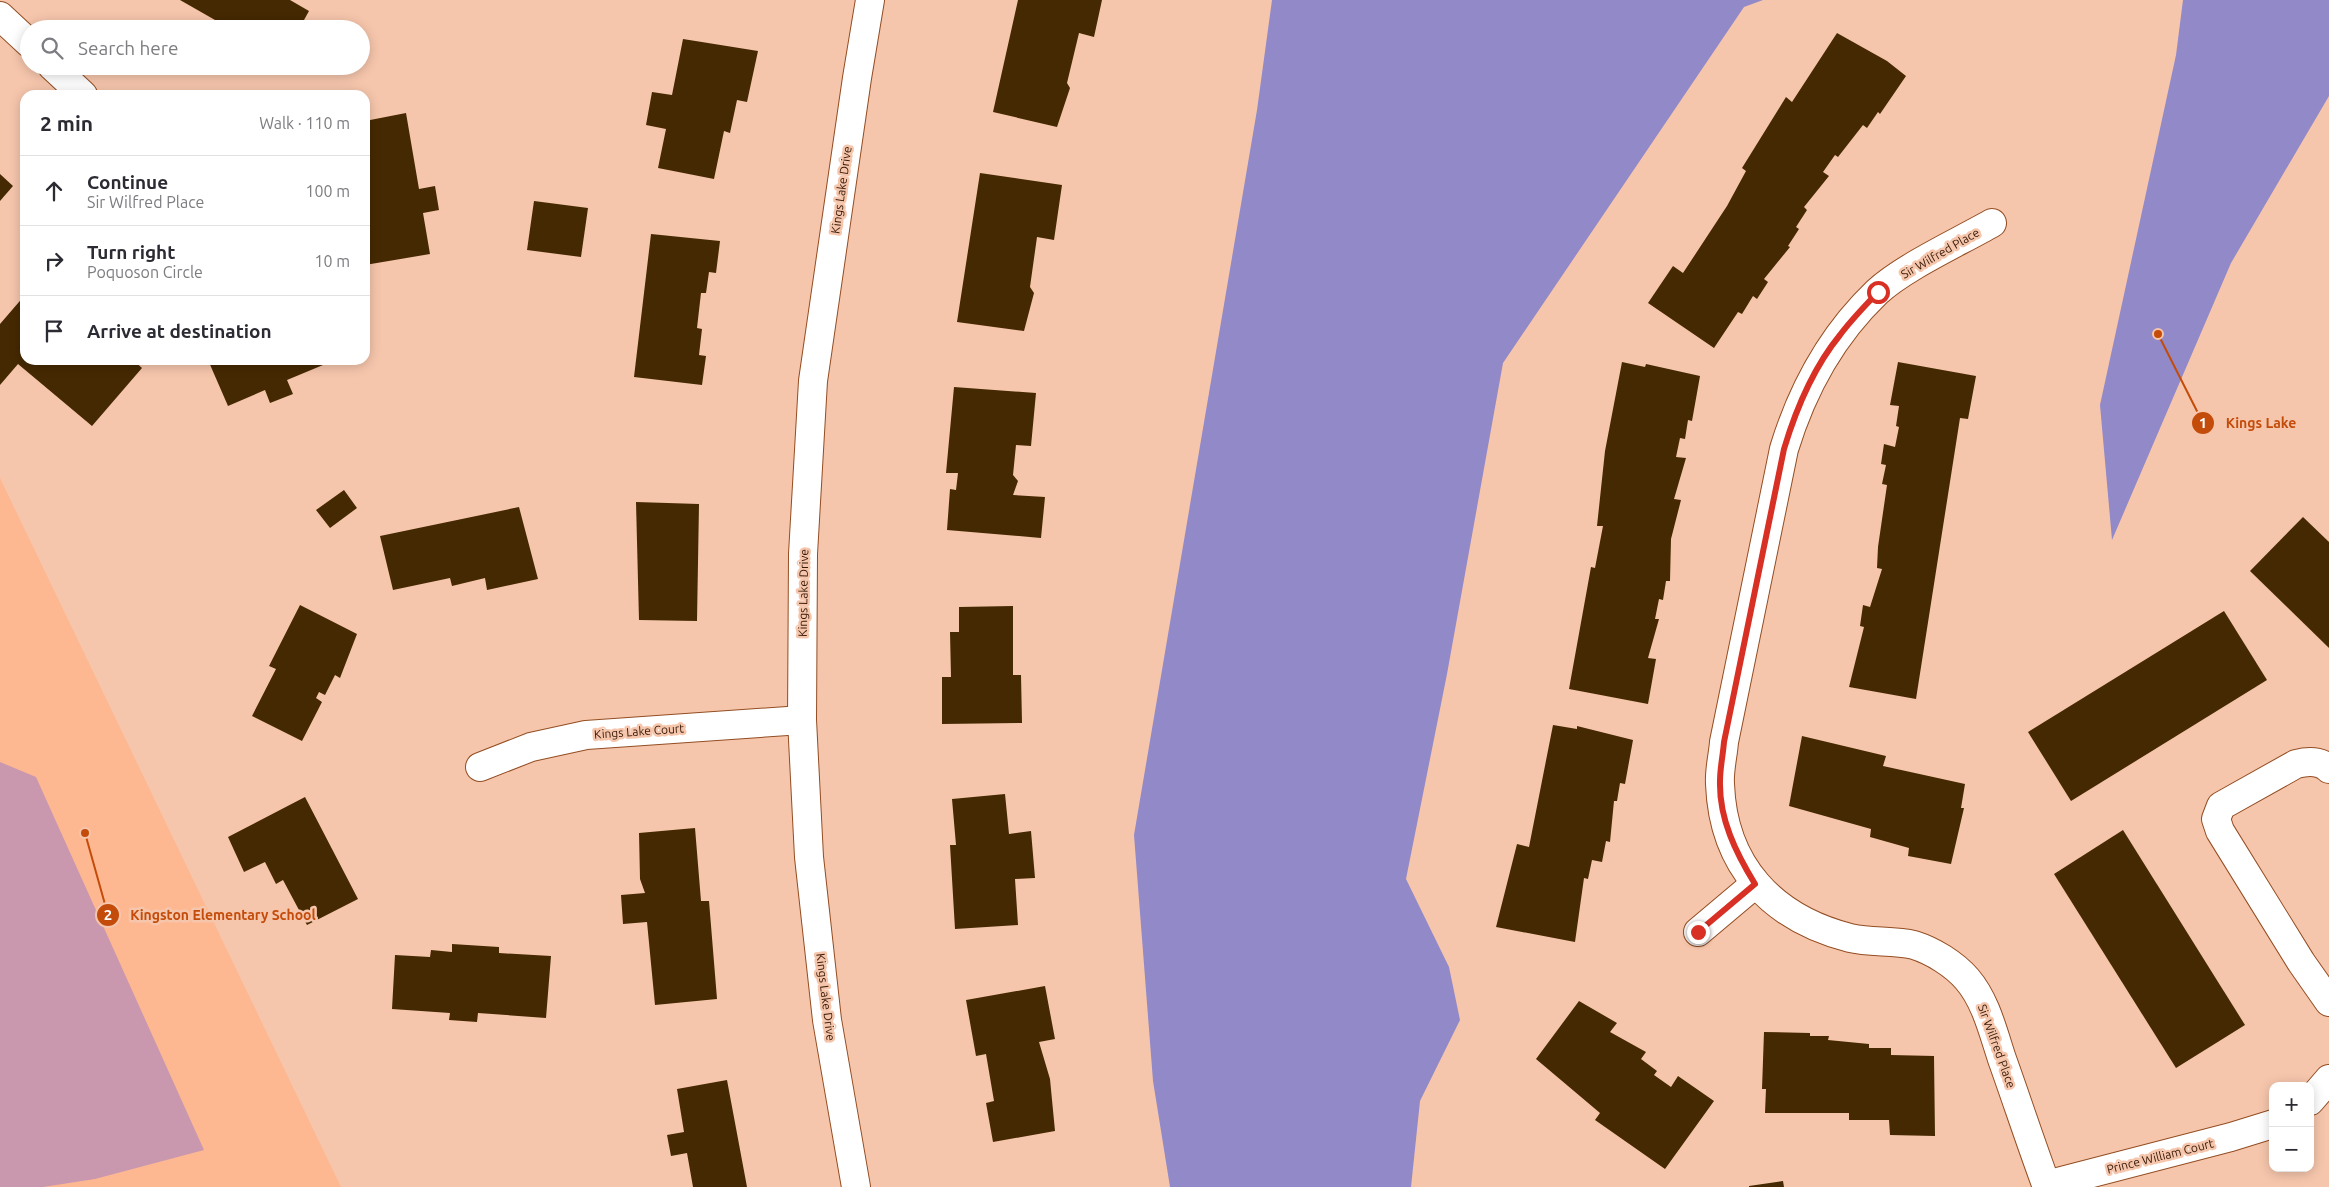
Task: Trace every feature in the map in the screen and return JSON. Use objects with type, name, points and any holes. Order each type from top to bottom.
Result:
[{"type":"street","name":"Kings Lake Drive","points":[[856,1187],[827,1020],[809,857],[802,720],[803,554],[813,381],[870,0]]},
{"type":"street","points":[[0,16],[20,35]]},
{"type":"street","points":[[62,75],[78,90]]},
{"type":"street","name":"Sir Wilfred Place","points":[[1992,223],[1909,270],[1878,292],[1839,336],[1813,376],[1792,421],[1784,449],[1724,742],[1720,783],[1726,824],[1737,855],[1755,884],[1780,906],[1810,924],[1851,938],[1914,945],[1943,958],[1967,979],[1984,1007],[2046,1186]]},
{"type":"street","name":"Kings Lake Court","points":[[480,767],[531,747],[586,735],[802,720]]},
{"type":"street","points":[[2329,769],[2325,765],[2310,761],[2296,764],[2222,806],[2216,819],[2220,831],[2301,962],[2329,1002]]},
{"type":"street","points":[[1698,932],[1755,884]]},
{"type":"street","points":[[2314,1096],[2329,1079]]},
{"type":"street","name":"Prince William Court","points":[[2046,1186],[2269,1125]]},
{"type":"shaded area","points":[[1272,0],[1763,0],[1744,7],[1503,363],[1447,674],[1406,879],[1449,967],[1460,1020],[1420,1101],[1411,1187],[1170,1187],[1153,1081],[1134,835],[1257,110]]},
{"type":"shaded area","points":[[2183,0],[2329,0],[2329,96],[2231,263],[2112,540],[2100,405],[2176,55]]},
{"type":"shaded area","points":[[0,478],[341,1187],[0,1187]]},
{"type":"shaded area","points":[[0,762],[36,777],[204,1150],[95,1179],[43,1187],[0,1187]]},
{"type":"building","points":[[180,0],[290,0],[309,11],[304,20],[215,20]]},
{"type":"building","points":[[1018,0],[1102,0],[1094,37],[1079,33],[1067,83],[1070,88],[1057,127],[993,112]]},
{"type":"building","points":[[1837,33],[1887,61],[1906,76],[1880,114],[1878,112],[1867,128],[1863,125],[1838,157],[1835,155],[1823,172],[1829,176],[1804,207],[1807,210],[1796,227],[1799,229],[1788,246],[1790,247],[1764,279],[1768,282],[1757,299],[1753,296],[1742,314],[1738,312],[1714,348],[1648,303],[1673,266],[1683,273],[1727,206],[1746,171],[1742,168],[1786,97],[1792,102]]},
{"type":"building","points":[[683,39],[758,51],[747,102],[737,100],[730,133],[724,131],[714,179],[658,168],[666,129],[646,125],[652,92],[672,95]]},
{"type":"building","points":[[406,113],[419,189],[435,186],[439,210],[423,213],[430,254],[370,264],[370,120]]},
{"type":"building","points":[[980,173],[1062,185],[1054,240],[1037,237],[1030,287],[1034,293],[1024,331],[957,322]]},
{"type":"building","points":[[0,174],[13,186],[0,201]]},
{"type":"building","points":[[534,201],[588,208],[581,257],[527,250]]},
{"type":"building","points":[[651,234],[720,241],[716,273],[709,272],[706,293],[701,293],[697,328],[702,329],[699,355],[706,356],[702,385],[634,377]]},
{"type":"building","points":[[20,301],[20,365],[139,365],[142,368],[92,426],[18,364],[0,385],[0,324]]},
{"type":"building","points":[[1622,362],[1645,367],[1646,364],[1700,376],[1692,421],[1688,420],[1685,439],[1680,438],[1676,457],[1686,458],[1674,499],[1681,500],[1671,539],[1670,581],[1666,581],[1663,600],[1659,599],[1655,619],[1659,619],[1648,658],[1656,659],[1648,704],[1569,689],[1591,567],[1595,568],[1603,526],[1597,526],[1605,451]]},
{"type":"building","points":[[1898,362],[1976,376],[1968,419],[1960,418],[1916,699],[1849,687],[1864,627],[1860,626],[1863,605],[1870,607],[1882,569],[1877,568],[1878,547],[1887,485],[1882,484],[1886,465],[1881,464],[1884,444],[1895,447],[1899,427],[1896,426],[1899,406],[1890,405]]},
{"type":"building","points":[[210,365],[323,365],[287,380],[293,394],[270,403],[265,390],[228,406]]},
{"type":"building","points":[[954,387],[1036,393],[1031,446],[1016,445],[1013,475],[1018,481],[1013,495],[1045,497],[1041,538],[947,530],[950,489],[956,490],[958,473],[946,473]]},
{"type":"building","points":[[344,490],[357,508],[330,528],[316,510]]},
{"type":"building","points":[[636,502],[699,504],[697,621],[639,620]]},
{"type":"building","points":[[519,507],[538,579],[487,590],[485,578],[452,586],[450,578],[393,590],[380,536]]},
{"type":"building","points":[[2303,517],[2329,542],[2329,648],[2250,571]]},
{"type":"building","points":[[300,605],[357,634],[340,678],[335,675],[325,695],[319,692],[316,698],[322,702],[302,741],[252,716],[276,669],[269,666]]},
{"type":"building","points":[[1013,606],[1013,675],[1021,675],[1022,723],[942,724],[942,677],[951,677],[950,632],[959,632],[959,607]]},
{"type":"building","points":[[2224,611],[2267,680],[2071,801],[2028,732]]},
{"type":"building","points":[[1553,725],[1577,729],[1577,726],[1633,740],[1625,784],[1620,783],[1617,801],[1614,801],[1610,842],[1606,841],[1602,862],[1592,860],[1588,879],[1584,878],[1575,942],[1496,927],[1517,844],[1529,847]]},
{"type":"building","points":[[1802,736],[1886,756],[1883,766],[1965,784],[1961,808],[1964,808],[1951,864],[1908,856],[1909,848],[1870,837],[1871,829],[1789,806]]},
{"type":"building","points":[[1005,794],[1009,834],[1031,831],[1035,878],[1015,879],[1018,925],[955,929],[950,845],[956,845],[952,799]]},
{"type":"building","points":[[305,797],[358,899],[307,925],[283,880],[276,884],[265,862],[244,872],[228,837]]},
{"type":"building","points":[[695,828],[701,901],[709,901],[717,999],[655,1005],[647,922],[623,924],[621,895],[645,893],[640,879],[639,833]]},
{"type":"building","points":[[2123,830],[2245,1025],[2176,1068],[2054,874]]},
{"type":"building","points":[[452,944],[499,947],[499,953],[551,956],[546,1018],[478,1013],[477,1022],[449,1020],[450,1013],[392,1009],[395,955],[430,957],[431,950],[452,952]]},
{"type":"building","points":[[1045,986],[1055,1039],[1039,1042],[1050,1079],[1055,1131],[993,1142],[986,1103],[994,1101],[986,1054],[976,1056],[966,1000]]},
{"type":"building","points":[[1579,1001],[1617,1023],[1610,1032],[1646,1052],[1641,1059],[1657,1071],[1654,1075],[1671,1087],[1678,1076],[1714,1101],[1665,1169],[1595,1120],[1600,1113],[1536,1059]]},
{"type":"building","points":[[1764,1032],[1810,1033],[1810,1036],[1829,1036],[1828,1040],[1869,1044],[1869,1048],[1891,1048],[1891,1055],[1934,1056],[1935,1136],[1890,1135],[1889,1120],[1849,1120],[1849,1113],[1765,1113],[1766,1089],[1762,1089]]},
{"type":"building","points":[[727,1080],[747,1187],[693,1187],[687,1153],[671,1156],[667,1135],[684,1132],[677,1089]]},
{"type":"building","points":[[1783,1181],[1784,1187],[1749,1187],[1749,1186]]},
{"type":"place","name":"Kings Lake","points":[[2158,334]]},
{"type":"place","name":"Kingston Elementary School","points":[[85,833]]},
{"type":"route","points":[[1698,932],[1755,884],[1737,855],[1726,824],[1720,783],[1724,742],[1784,449],[1792,421],[1813,376],[1839,336],[1878,292]]}]
